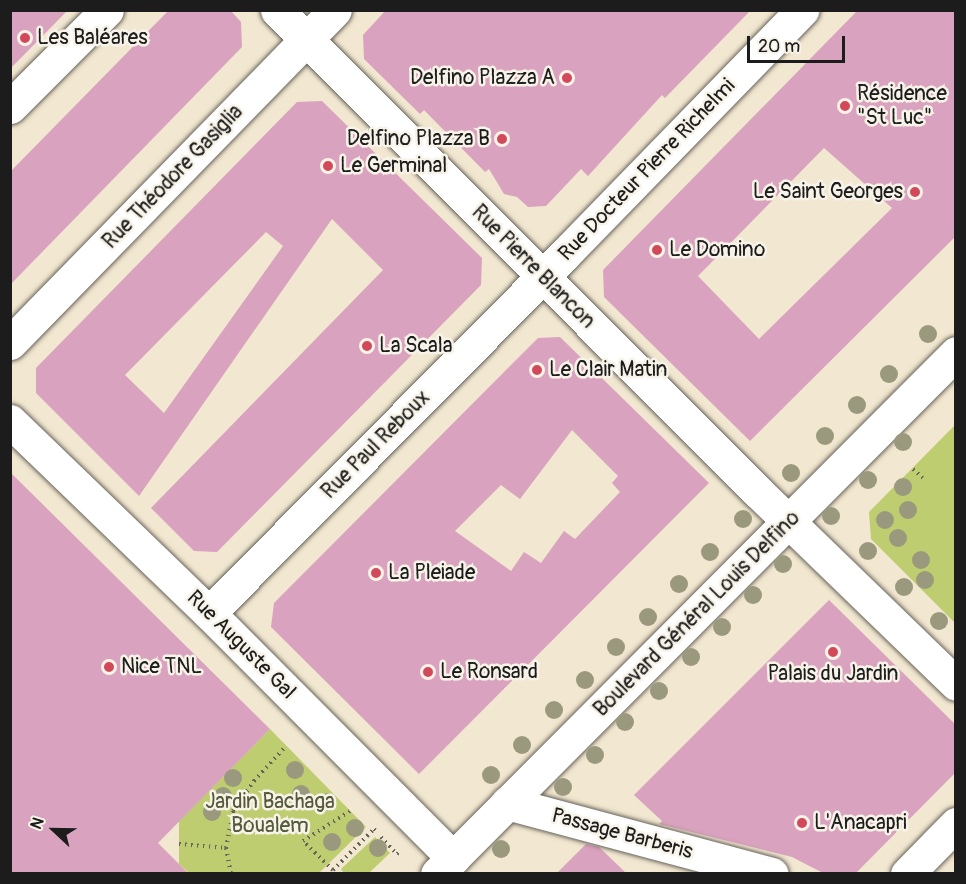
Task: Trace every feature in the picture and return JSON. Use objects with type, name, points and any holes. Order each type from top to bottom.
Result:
[{"type":"street","points":[[10,107],[107,10]]},
{"type":"street","name":"Rue Pierre Blancon","points":[[277,10],[789,523],[956,684]]},
{"type":"street","name":"Rue Théodore Gasiglia","points":[[10,343],[335,10]]},
{"type":"street","name":"Rue Docteur Pierre Richelmi","points":[[542,277],[802,10]]},
{"type":"street","name":"Rue Paul Reboux","points":[[209,613],[542,277]]},
{"type":"street","name":"Boulevard Général Louis Delfino","points":[[452,868],[507,803],[789,523],[956,353]]},
{"type":"street","name":"Rue Auguste Gal","points":[[10,421],[209,613],[452,868]]},
{"type":"street","name":"Passage Barberis","points":[[507,803],[772,873]]},
{"type":"street","points":[[907,873],[956,824]]},
{"type":"path","points":[[913,469],[923,478]]},
{"type":"path","points":[[231,873],[226,848],[233,811],[254,781],[286,746]]},
{"type":"path","points":[[350,811],[303,841],[331,872],[374,829],[397,854],[406,846]]},
{"type":"path","points":[[179,844],[226,848]]},
{"type":"green space","points":[[955,425],[955,623],[871,539],[869,512]]},
{"type":"green space","name":"Jardin Bachaga Boualem","points":[[270,729],[366,827],[319,873],[189,873],[179,864],[179,821]]},
{"type":"green space","points":[[375,837],[390,853],[369,873],[344,873],[341,869]]},
{"type":"building","name":"Les Baléares","points":[[10,10],[68,10],[10,69]]},
{"type":"building","points":[[169,10],[230,10],[241,22],[242,47],[10,285],[10,172]]},
{"type":"building","points":[[386,10],[751,10],[665,98],[662,95],[588,176],[581,169],[546,206],[528,207],[517,197],[504,194],[489,169],[485,172],[424,110],[420,114],[364,59],[363,35]]},
{"type":"building","points":[[858,10],[956,10],[956,236],[750,441],[604,297],[603,270]],"holes":[[[824,148],[892,208],[759,339],[698,276]]]},
{"type":"building","points":[[322,101],[482,258],[481,285],[217,552],[194,551],[151,508],[383,270],[332,219],[139,496],[36,393],[36,368],[297,102]],"holes":[[[266,232],[283,246],[164,413],[125,375]]]},
{"type":"building","points":[[560,337],[709,483],[419,774],[271,627],[274,603],[538,338]],"holes":[[[572,430],[618,476],[612,483],[620,492],[575,539],[564,531],[541,563],[524,552],[511,571],[455,531],[501,485],[520,499]]]},
{"type":"building","name":"Nice TNL","points":[[10,472],[270,729],[158,843],[188,873],[10,873]]},
{"type":"building","points":[[829,600],[956,725],[956,772],[856,873],[823,873],[792,857],[659,824],[662,821],[634,795]]},
{"type":"building","points":[[586,844],[599,847],[626,873],[557,873]]},
{"type":"place","name":"Les Baléares","points":[[25,38]]},
{"type":"place","name":"Delfino Plazza A","points":[[567,78]]},
{"type":"place","name":"Résidence \"St Luc\"","points":[[845,106]]},
{"type":"place","name":"Delfino Plazza B","points":[[502,139]]},
{"type":"place","name":"Le Germinal","points":[[328,166]]},
{"type":"place","name":"Le Saint Georges","points":[[915,192]]},
{"type":"place","name":"Le Domino","points":[[657,250]]},
{"type":"place","name":"La Scala","points":[[367,346]]},
{"type":"place","name":"Le Clair Matin","points":[[537,370]]},
{"type":"place","name":"La Pleiade","points":[[376,573]]},
{"type":"place","name":"Palais du Jardin","points":[[833,652]]},
{"type":"place","name":"Nice TNL","points":[[109,667]]},
{"type":"place","name":"Le Ronsard","points":[[428,672]]},
{"type":"place","name":"L'Anacapri","points":[[802,823]]}]
